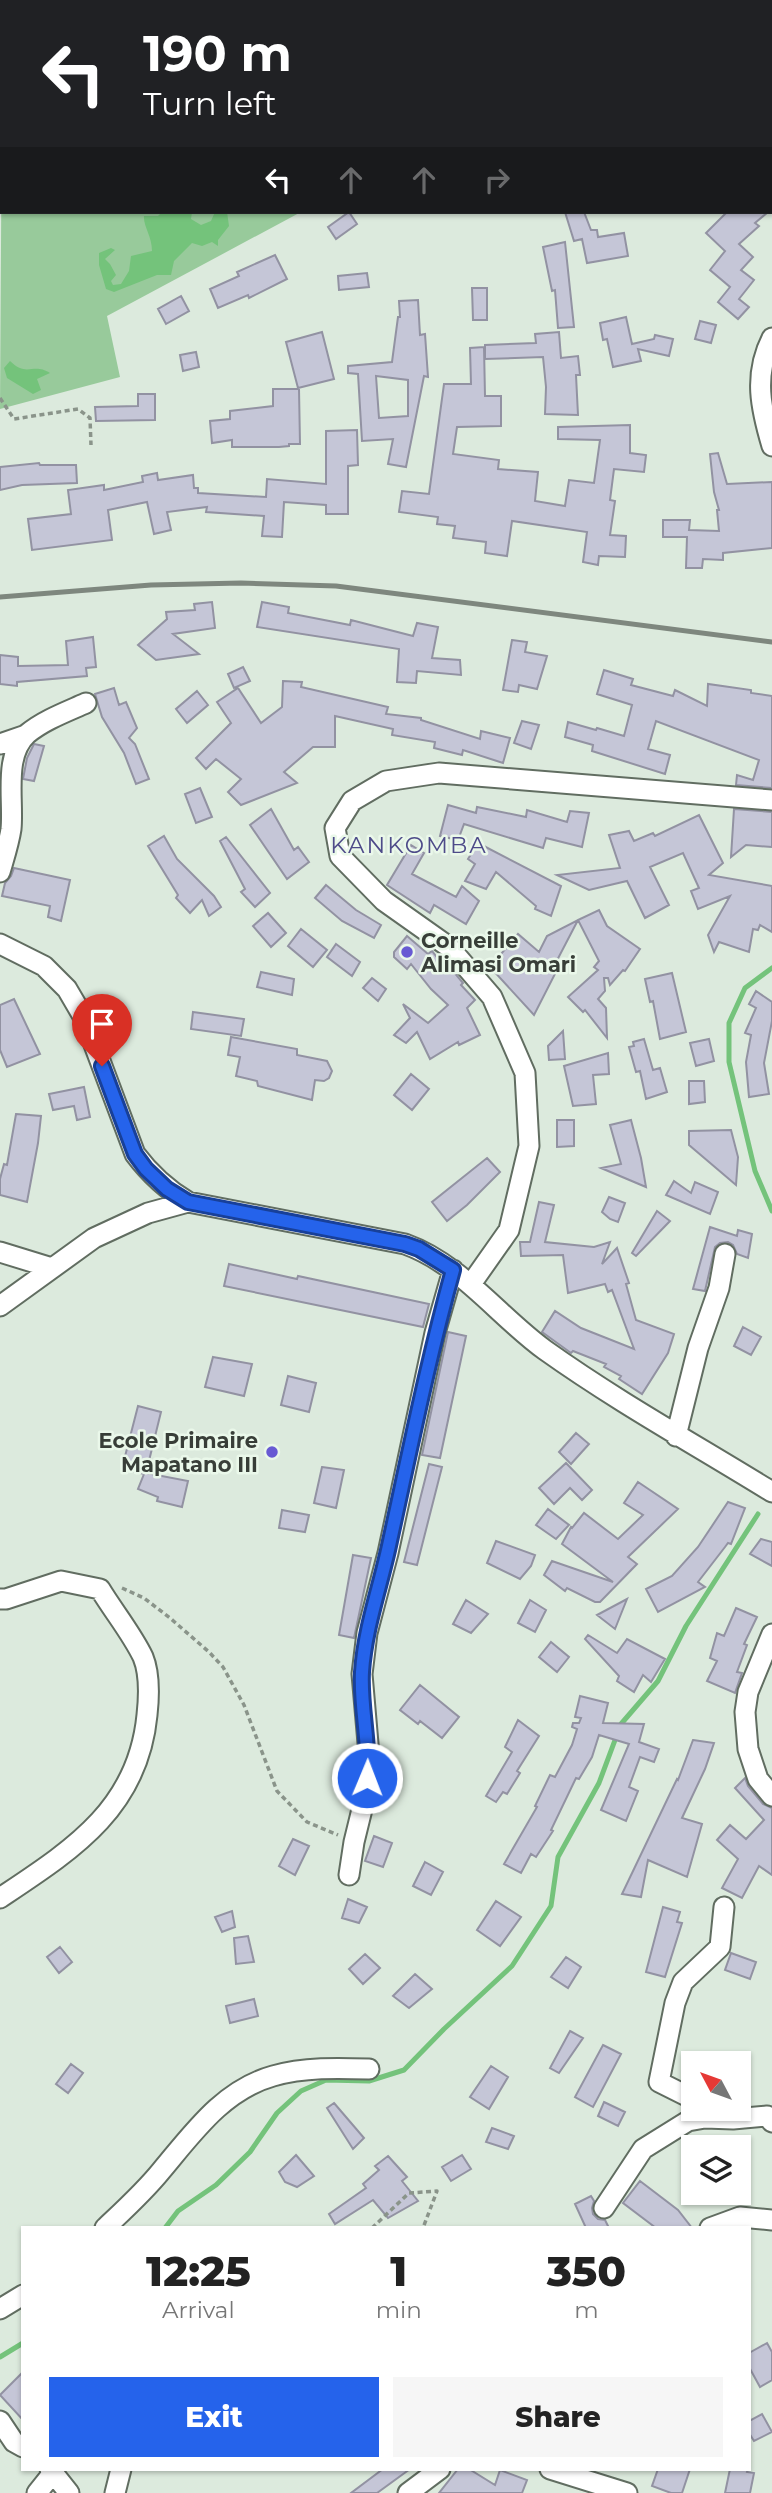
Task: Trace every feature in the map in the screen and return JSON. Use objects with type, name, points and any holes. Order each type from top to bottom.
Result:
[{"type":"street","points":[[772,338],[767,348],[759,391],[772,446]]},
{"type":"street","points":[[0,744],[26,735],[50,719],[86,703]]},
{"type":"street","points":[[0,872],[11,832],[12,769],[16,752],[26,735]]},
{"type":"street","points":[[471,1284],[509,1230],[529,1146],[525,1073],[492,997],[449,947],[384,901],[340,856],[335,828],[352,801],[386,780],[439,773],[772,800]]},
{"type":"street","points":[[0,944],[44,966],[67,989],[84,1018],[135,1154],[167,1189],[188,1202],[405,1244],[419,1249],[471,1284],[501,1314],[542,1348],[676,1436],[772,1492]]},
{"type":"street","points":[[0,1306],[94,1237],[148,1213],[188,1202]]},
{"type":"street","points":[[0,1252],[52,1268]]},
{"type":"street","points":[[676,1436],[698,1348],[719,1288],[725,1254]]},
{"type":"street","points":[[349,1875],[365,1797],[369,1755],[362,1674],[367,1633],[435,1333],[453,1270]]},
{"type":"street","points":[[0,1599],[61,1581],[100,1589],[144,1659],[149,1694],[145,1741],[128,1784],[96,1828],[59,1858],[0,1898]]},
{"type":"street","points":[[772,1633],[748,1692],[745,1712],[748,1749],[758,1780],[772,1796]]},
{"type":"street","points":[[681,2093],[659,2082],[675,2003],[683,1982],[720,1947],[724,1907]]},
{"type":"street","points":[[107,2226],[140,2195],[212,2112],[238,2091],[273,2076],[332,2068],[369,2069]]},
{"type":"street","points":[[751,2115],[767,2116],[772,2122]]},
{"type":"street","points":[[604,2208],[643,2149],[688,2121]]},
{"type":"street","points":[[715,2226],[740,2217],[772,2220]]},
{"type":"street","points":[[0,2309],[21,2296]]},
{"type":"street","points":[[0,2421],[14,2442],[21,2445]]},
{"type":"street","points":[[37,2493],[52,2471],[69,2493]]},
{"type":"street","points":[[115,2493],[120,2471]]},
{"type":"street","points":[[408,2493],[437,2471]]},
{"type":"street","points":[[556,2471],[627,2493]]},
{"type":"path","points":[[0,398],[14,419],[78,409],[90,418],[91,445]]},
{"type":"path","points":[[100,1589],[116,1585],[144,1598],[209,1651],[223,1667],[244,1705],[276,1791],[307,1822],[354,1842]]},
{"type":"path","points":[[374,2226],[409,2193],[437,2191],[424,2226]]},
{"type":"shaded area","points":[[1,214],[297,214],[107,316],[120,377],[0,409]]},
{"type":"shaded area","points":[[192,214],[191,219],[201,225],[211,221],[214,214],[227,214],[229,226],[218,240],[218,246],[212,242],[202,246],[192,243],[174,261],[171,275],[157,275],[114,292],[106,289],[99,265],[99,253],[111,248],[115,250],[105,259],[116,275],[111,281],[113,285],[121,284],[129,271],[131,256],[152,251],[144,216]]},
{"type":"shaded area","points":[[10,361],[21,368],[50,373],[37,379],[41,390],[33,394],[7,378],[4,368]]},
{"type":"building","points":[[346,214],[350,214],[357,224],[336,239],[328,227]]},
{"type":"building","points":[[566,214],[585,214],[591,230],[597,230],[598,237],[624,233],[628,256],[587,263],[582,239],[574,241]]},
{"type":"building","points":[[725,214],[766,214],[755,223],[759,226],[739,244],[753,257],[741,270],[754,280],[739,299],[749,307],[738,319],[718,302],[730,287],[710,270],[725,251],[706,233]]},
{"type":"building","points":[[565,242],[574,327],[558,328],[555,290],[552,291],[543,247]]},
{"type":"building","points":[[275,255],[287,279],[249,298],[248,295],[218,308],[210,289],[239,276],[237,272]]},
{"type":"building","points":[[367,273],[369,287],[339,290],[338,276]]},
{"type":"building","points":[[472,288],[487,288],[487,320],[473,320]]},
{"type":"building","points":[[181,296],[189,311],[166,324],[158,309]]},
{"type":"building","points":[[418,300],[420,335],[425,334],[428,377],[424,376],[406,467],[388,464],[393,439],[362,441],[358,374],[348,373],[348,366],[392,362],[400,317],[399,301]],"holes":[[[376,376],[408,380],[408,416],[379,418]]]},
{"type":"building","points":[[626,317],[632,344],[654,339],[655,335],[673,339],[669,356],[638,349],[641,361],[613,367],[607,339],[603,340],[600,323]]},
{"type":"building","points":[[700,321],[716,325],[711,343],[695,339]]},
{"type":"building","points":[[322,332],[334,379],[298,388],[286,342]]},
{"type":"building","points":[[559,332],[561,358],[578,356],[578,415],[545,414],[543,357],[485,359],[485,345],[536,343],[535,334]]},
{"type":"building","points":[[484,347],[485,396],[501,396],[501,426],[457,427],[453,454],[499,460],[498,469],[538,472],[535,501],[565,506],[569,480],[594,483],[600,440],[558,439],[558,427],[630,425],[630,453],[646,455],[644,472],[614,469],[610,500],[615,501],[610,535],[626,536],[625,557],[599,556],[598,565],[583,562],[587,532],[512,521],[507,556],[485,553],[486,542],[453,538],[455,526],[437,524],[438,517],[399,512],[402,491],[429,494],[444,384],[471,384],[470,348]]},
{"type":"building","points":[[196,352],[199,367],[183,371],[180,355]]},
{"type":"building","points":[[273,389],[299,389],[300,444],[232,447],[232,440],[212,443],[210,421],[230,419],[230,411],[273,406]]},
{"type":"building","points":[[138,394],[155,394],[155,420],[96,421],[95,407],[138,406]]},
{"type":"building","points":[[357,430],[358,465],[348,466],[348,514],[326,514],[326,505],[284,502],[282,537],[262,536],[264,516],[206,512],[207,507],[167,512],[171,530],[154,534],[147,502],[108,510],[112,540],[32,550],[28,519],[71,514],[68,490],[104,485],[104,490],[143,482],[142,476],[157,473],[158,480],[193,475],[194,488],[198,488],[198,493],[266,497],[267,479],[326,484],[326,431]]},
{"type":"building","points":[[718,453],[727,484],[772,482],[772,548],[723,553],[723,560],[703,559],[702,568],[686,568],[687,537],[663,537],[663,520],[690,520],[689,530],[719,531],[719,510],[710,454]]},
{"type":"building","points":[[39,463],[76,465],[77,483],[22,485],[0,490],[0,467]]},
{"type":"building","points":[[212,602],[215,628],[173,634],[199,654],[156,660],[138,645],[167,619],[166,612],[195,610],[194,604]]},
{"type":"building","points":[[262,602],[289,607],[288,613],[350,625],[351,620],[413,636],[417,623],[438,627],[432,658],[460,660],[461,675],[417,671],[416,683],[397,682],[399,649],[257,627]]},
{"type":"building","points":[[93,637],[96,667],[86,668],[87,676],[17,682],[17,686],[0,684],[0,655],[18,657],[18,666],[68,665],[66,641]]},
{"type":"building","points":[[512,640],[527,642],[525,652],[547,656],[537,689],[519,685],[518,692],[503,690]]},
{"type":"building","points":[[243,667],[250,681],[234,688],[228,674]]},
{"type":"building","points":[[604,670],[633,679],[631,685],[673,696],[675,690],[707,706],[708,684],[772,696],[772,788],[736,785],[737,775],[753,780],[759,760],[656,721],[648,749],[670,755],[665,774],[592,751],[593,745],[565,737],[568,722],[624,736],[632,705],[597,694]]},
{"type":"building","points":[[283,681],[302,682],[301,687],[388,707],[386,714],[421,718],[480,739],[481,731],[510,738],[503,763],[463,750],[462,755],[434,748],[435,742],[392,735],[393,729],[335,716],[335,747],[313,747],[284,772],[297,783],[241,805],[228,792],[241,779],[216,759],[206,769],[196,758],[231,723],[217,702],[238,688],[261,723],[282,707]]},
{"type":"building","points":[[114,688],[119,705],[126,702],[137,728],[129,738],[135,744],[149,779],[136,784],[124,753],[102,717],[95,694]]},
{"type":"building","points":[[197,691],[208,705],[187,723],[176,709]]},
{"type":"building","points":[[522,721],[539,725],[531,749],[514,743]]},
{"type":"building","points":[[34,744],[44,746],[34,781],[23,779],[27,758]]},
{"type":"building","points":[[200,788],[212,817],[196,823],[185,794]]},
{"type":"building","points":[[448,805],[476,813],[477,807],[526,817],[527,810],[567,822],[570,811],[589,813],[582,847],[546,838],[543,848],[464,824],[458,840],[440,836]]},
{"type":"building","points":[[271,809],[294,850],[298,847],[309,862],[287,879],[250,825]]},
{"type":"building","points":[[734,809],[772,812],[772,847],[746,845],[731,857]]},
{"type":"building","points":[[699,815],[723,863],[709,875],[772,886],[772,932],[760,925],[758,930],[753,929],[749,952],[719,942],[714,952],[708,935],[730,896],[698,909],[691,891],[699,888],[683,853],[650,867],[669,905],[645,918],[627,881],[589,890],[557,875],[620,868],[609,835],[629,831],[634,841],[653,833],[655,836]]},
{"type":"building","points":[[164,836],[177,859],[214,896],[221,907],[209,916],[202,900],[190,913],[176,898],[178,895],[148,846]]},
{"type":"building","points":[[226,837],[270,893],[255,907],[241,892],[245,889],[220,841]]},
{"type":"building","points":[[478,843],[561,886],[551,916],[535,909],[536,906],[496,872],[486,889],[465,881],[475,864],[468,859]]},
{"type":"building","points":[[411,845],[424,853],[412,874],[456,897],[462,886],[479,901],[466,924],[434,905],[430,913],[387,885]]},
{"type":"building","points":[[14,868],[70,880],[61,921],[48,917],[50,906],[2,896],[5,883]]},
{"type":"building","points":[[326,885],[356,910],[381,925],[374,938],[342,921],[315,898]]},
{"type":"building","points":[[599,910],[607,926],[640,949],[625,971],[610,985],[608,978],[604,978],[605,991],[598,999],[606,1008],[607,1038],[585,1010],[583,1012],[568,997],[598,970],[594,967],[599,961],[578,920]]},
{"type":"building","points":[[268,913],[286,933],[271,947],[253,926]]},
{"type":"building","points":[[578,920],[553,968],[557,970],[534,1015],[490,967],[518,934],[539,952],[547,936]]},
{"type":"building","points":[[301,929],[327,950],[313,967],[288,946]]},
{"type":"building","points":[[407,936],[428,954],[432,951],[446,969],[448,966],[475,1000],[467,1008],[480,1035],[459,1045],[458,1042],[430,1059],[417,1032],[406,1043],[394,1035],[410,1018],[403,1004],[428,1023],[448,1005],[411,964],[407,969],[394,957],[394,952]]},
{"type":"building","points":[[336,944],[360,962],[352,976],[327,957]]},
{"type":"building","points":[[261,972],[294,979],[292,995],[257,987]]},
{"type":"building","points":[[672,973],[686,1032],[660,1039],[653,1001],[650,1002],[645,979]]},
{"type":"building","points":[[372,978],[386,989],[378,1001],[363,988]]},
{"type":"building","points":[[756,991],[772,1002],[772,1021],[764,1063],[769,1094],[749,1097],[746,1062],[751,1035],[745,1033],[756,1008],[749,1004]]},
{"type":"building","points":[[14,999],[40,1054],[7,1067],[0,1050],[0,1005]]},
{"type":"building","points":[[193,1012],[244,1019],[241,1036],[191,1029]]},
{"type":"building","points":[[563,1031],[565,1059],[549,1060],[548,1046]]},
{"type":"building","points":[[231,1037],[297,1049],[297,1055],[327,1061],[332,1071],[324,1081],[315,1080],[312,1100],[258,1086],[257,1081],[236,1076],[240,1057],[228,1055]]},
{"type":"building","points":[[644,1039],[653,1070],[660,1068],[667,1092],[646,1099],[640,1071],[636,1072],[629,1047],[634,1046],[633,1042]]},
{"type":"building","points":[[709,1039],[714,1061],[696,1066],[690,1043]]},
{"type":"building","points":[[608,1053],[609,1074],[593,1075],[596,1104],[573,1106],[564,1066]]},
{"type":"building","points":[[411,1074],[429,1089],[412,1110],[394,1095]]},
{"type":"building","points":[[689,1081],[704,1081],[705,1102],[689,1104]]},
{"type":"building","points":[[84,1087],[90,1117],[77,1120],[74,1106],[53,1110],[49,1094]]},
{"type":"building","points":[[16,1114],[41,1116],[27,1202],[0,1195],[0,1179],[4,1164],[7,1165]]},
{"type":"building","points":[[557,1120],[574,1120],[574,1146],[557,1147]]},
{"type":"building","points":[[631,1120],[646,1187],[601,1168],[621,1164],[610,1125]]},
{"type":"building","points":[[731,1130],[738,1157],[736,1185],[689,1145],[689,1131]]},
{"type":"building","points":[[487,1158],[500,1172],[447,1221],[432,1202]]},
{"type":"building","points":[[674,1181],[691,1193],[695,1182],[718,1192],[710,1214],[666,1195]]},
{"type":"building","points":[[609,1197],[625,1203],[618,1222],[602,1212]]},
{"type":"building","points":[[539,1202],[554,1205],[545,1242],[594,1247],[610,1242],[602,1264],[617,1248],[629,1283],[626,1284],[636,1320],[674,1334],[668,1353],[642,1394],[619,1379],[621,1376],[604,1367],[606,1364],[573,1351],[571,1353],[542,1332],[555,1311],[581,1328],[634,1349],[612,1290],[608,1292],[605,1284],[568,1293],[563,1255],[521,1256],[520,1242],[530,1242]]},
{"type":"building","points":[[657,1211],[670,1221],[636,1256],[632,1253]]},
{"type":"building","points":[[710,1227],[737,1236],[738,1230],[752,1234],[748,1258],[737,1254],[733,1245],[728,1242],[720,1243],[715,1247],[705,1291],[693,1289]]},
{"type":"building","points":[[229,1264],[429,1304],[423,1327],[224,1286]]},
{"type":"building","points":[[743,1327],[761,1337],[751,1355],[734,1346]]},
{"type":"building","points":[[448,1332],[466,1336],[440,1458],[422,1455]]},
{"type":"building","points":[[213,1357],[252,1364],[244,1396],[205,1387]]},
{"type":"building","points":[[288,1376],[316,1383],[309,1412],[281,1405]]},
{"type":"building","points":[[138,1406],[161,1412],[146,1473],[188,1481],[182,1507],[157,1501],[158,1497],[138,1489],[144,1474],[122,1468]]},
{"type":"building","points":[[576,1433],[589,1444],[571,1464],[559,1452]]},
{"type":"building","points":[[566,1463],[592,1490],[582,1500],[570,1488],[554,1504],[539,1488]]},
{"type":"building","points":[[429,1464],[442,1467],[417,1565],[404,1562]]},
{"type":"building","points":[[322,1467],[344,1470],[336,1508],[314,1503]]},
{"type":"building","points":[[638,1482],[678,1509],[628,1557],[637,1564],[600,1602],[567,1588],[565,1591],[544,1575],[552,1561],[613,1582],[562,1544],[571,1527],[584,1513],[618,1539],[643,1515],[624,1503]]},
{"type":"building","points":[[728,1502],[745,1508],[731,1544],[728,1543],[698,1582],[705,1587],[658,1612],[646,1589],[672,1576],[698,1547]]},
{"type":"building","points":[[548,1509],[569,1525],[556,1539],[536,1525]]},
{"type":"building","points":[[282,1510],[309,1515],[305,1532],[279,1528]]},
{"type":"building","points":[[761,1539],[772,1542],[772,1566],[750,1554]]},
{"type":"building","points":[[496,1541],[535,1555],[531,1566],[520,1579],[487,1563]]},
{"type":"building","points":[[353,1555],[371,1558],[354,1638],[339,1635]]},
{"type":"building","points":[[627,1599],[615,1629],[597,1615]]},
{"type":"building","points":[[466,1600],[488,1614],[471,1633],[453,1624]]},
{"type":"building","points":[[530,1600],[546,1610],[535,1632],[518,1623]]},
{"type":"building","points":[[736,1608],[757,1617],[744,1644],[747,1645],[737,1672],[742,1673],[735,1693],[707,1681],[717,1661],[710,1658],[717,1633],[724,1636]]},
{"type":"building","points":[[588,1635],[617,1653],[627,1639],[665,1659],[651,1682],[643,1675],[634,1692],[617,1681],[619,1676],[585,1639]]},
{"type":"building","points":[[551,1642],[569,1657],[557,1672],[539,1657]]},
{"type":"building","points":[[420,1685],[459,1717],[442,1738],[400,1710]]},
{"type":"building","points":[[580,1696],[608,1703],[603,1723],[644,1724],[639,1742],[659,1749],[654,1762],[640,1757],[629,1787],[638,1791],[626,1821],[601,1810],[629,1744],[599,1735],[592,1757],[579,1779],[576,1778],[551,1830],[553,1831],[536,1857],[531,1854],[521,1873],[504,1864],[537,1807],[535,1806],[550,1775],[555,1777],[572,1745],[577,1729],[572,1727],[573,1723],[579,1723],[581,1718],[575,1717]]},
{"type":"building","points":[[518,1720],[539,1736],[517,1771],[520,1773],[507,1794],[503,1792],[496,1802],[486,1796],[512,1752],[505,1747]]},
{"type":"building","points":[[693,1740],[714,1743],[682,1818],[702,1824],[687,1877],[648,1860],[641,1897],[622,1894],[678,1780]]},
{"type":"building","points":[[745,1778],[763,1804],[772,1808],[772,1875],[759,1866],[742,1898],[722,1888],[738,1859],[717,1840],[730,1825],[746,1839],[764,1820],[735,1788]]},
{"type":"building","points":[[374,1836],[392,1843],[383,1867],[365,1861]]},
{"type":"building","points":[[293,1839],[309,1846],[295,1875],[279,1866]]},
{"type":"building","points":[[425,1862],[443,1872],[431,1895],[413,1886]]},
{"type":"building","points":[[348,1899],[367,1907],[359,1923],[342,1918]]},
{"type":"building","points":[[496,1901],[521,1917],[500,1946],[477,1930]]},
{"type":"building","points":[[663,1907],[680,1912],[677,1922],[682,1923],[665,1977],[646,1972]]},
{"type":"building","points":[[232,1911],[235,1927],[222,1932],[215,1917]]},
{"type":"building","points":[[248,1936],[254,1962],[236,1964],[234,1938]]},
{"type":"building","points":[[60,1947],[72,1962],[59,1973],[47,1957]]},
{"type":"building","points":[[731,1953],[756,1962],[750,1979],[725,1970]]},
{"type":"building","points":[[365,1954],[380,1968],[363,1984],[349,1969]]},
{"type":"building","points":[[566,1957],[581,1967],[568,1988],[551,1977]]},
{"type":"building","points":[[415,1974],[432,1989],[409,2008],[393,1996]]},
{"type":"building","points":[[254,1999],[258,2016],[230,2023],[226,2006]]},
{"type":"building","points":[[570,2031],[583,2038],[559,2073],[550,2068]]},
{"type":"building","points":[[603,2045],[621,2054],[593,2107],[575,2097]]},
{"type":"building","points":[[71,2064],[83,2073],[68,2093],[56,2084]]},
{"type":"building","points":[[491,2066],[508,2077],[489,2109],[470,2097]]},
{"type":"building","points":[[604,2102],[625,2112],[618,2126],[598,2116]]},
{"type":"building","points":[[334,2103],[364,2138],[353,2149],[327,2108]]},
{"type":"building","points":[[492,2128],[514,2136],[508,2149],[486,2142]]},
{"type":"building","points":[[296,2155],[314,2176],[297,2187],[285,2182],[279,2172]]},
{"type":"building","points":[[462,2155],[471,2169],[451,2181],[442,2167]]},
{"type":"building","points":[[388,2156],[407,2177],[402,2181],[418,2201],[388,2218],[373,2200],[335,2224],[329,2214],[366,2188],[363,2184],[379,2170],[375,2166]]},
{"type":"building","points":[[640,2181],[678,2210],[690,2226],[653,2226],[623,2203]]},
{"type":"building","points":[[591,2196],[594,2201],[593,2214],[598,2219],[605,2220],[608,2226],[585,2226],[575,2204]]},
{"type":"building","points":[[767,2343],[772,2352],[772,2380],[760,2387],[751,2371],[751,2352]]},
{"type":"building","points":[[21,2374],[21,2418],[0,2395]]},
{"type":"building","points":[[762,2414],[772,2432],[754,2441],[751,2436],[751,2420]]},
{"type":"building","points":[[380,2471],[407,2471],[377,2493],[351,2493]]},
{"type":"building","points":[[456,2471],[472,2471],[495,2485],[500,2471],[527,2480],[522,2493],[439,2493]]},
{"type":"building","points":[[657,2471],[689,2471],[682,2493],[671,2493],[652,2486]]},
{"type":"building","points":[[730,2471],[754,2473],[750,2493],[725,2493]]},
{"type":"waterway","points":[[772,968],[745,988],[729,1023],[729,1062],[755,1171],[772,1211]]},
{"type":"waterway","points":[[167,2226],[178,2211],[216,2185],[250,2152],[277,2113],[301,2091],[326,2080],[369,2081],[404,2070],[512,1966],[551,1906],[558,1857],[599,1783],[621,1724],[658,1681],[686,1626],[758,1514]]},
{"type":"waterway","points":[[0,2357],[21,2344]]},
{"type":"railway","points":[[0,597],[151,585],[241,583],[336,586],[772,642]]},
{"type":"place","name":"Corneille Alimasi Omari","points":[[407,952]]},
{"type":"place","name":"Ecole Primaire Mapatano III","points":[[272,1452]]},
{"type":"district","name":"KANKOMBA","points":[[409,845]]},
{"type":"route","points":[[102,1066],[135,1154],[167,1189],[188,1202],[405,1244],[419,1249],[453,1270],[435,1333],[402,1489],[367,1633],[362,1674],[369,1755],[367,1778]]}]
